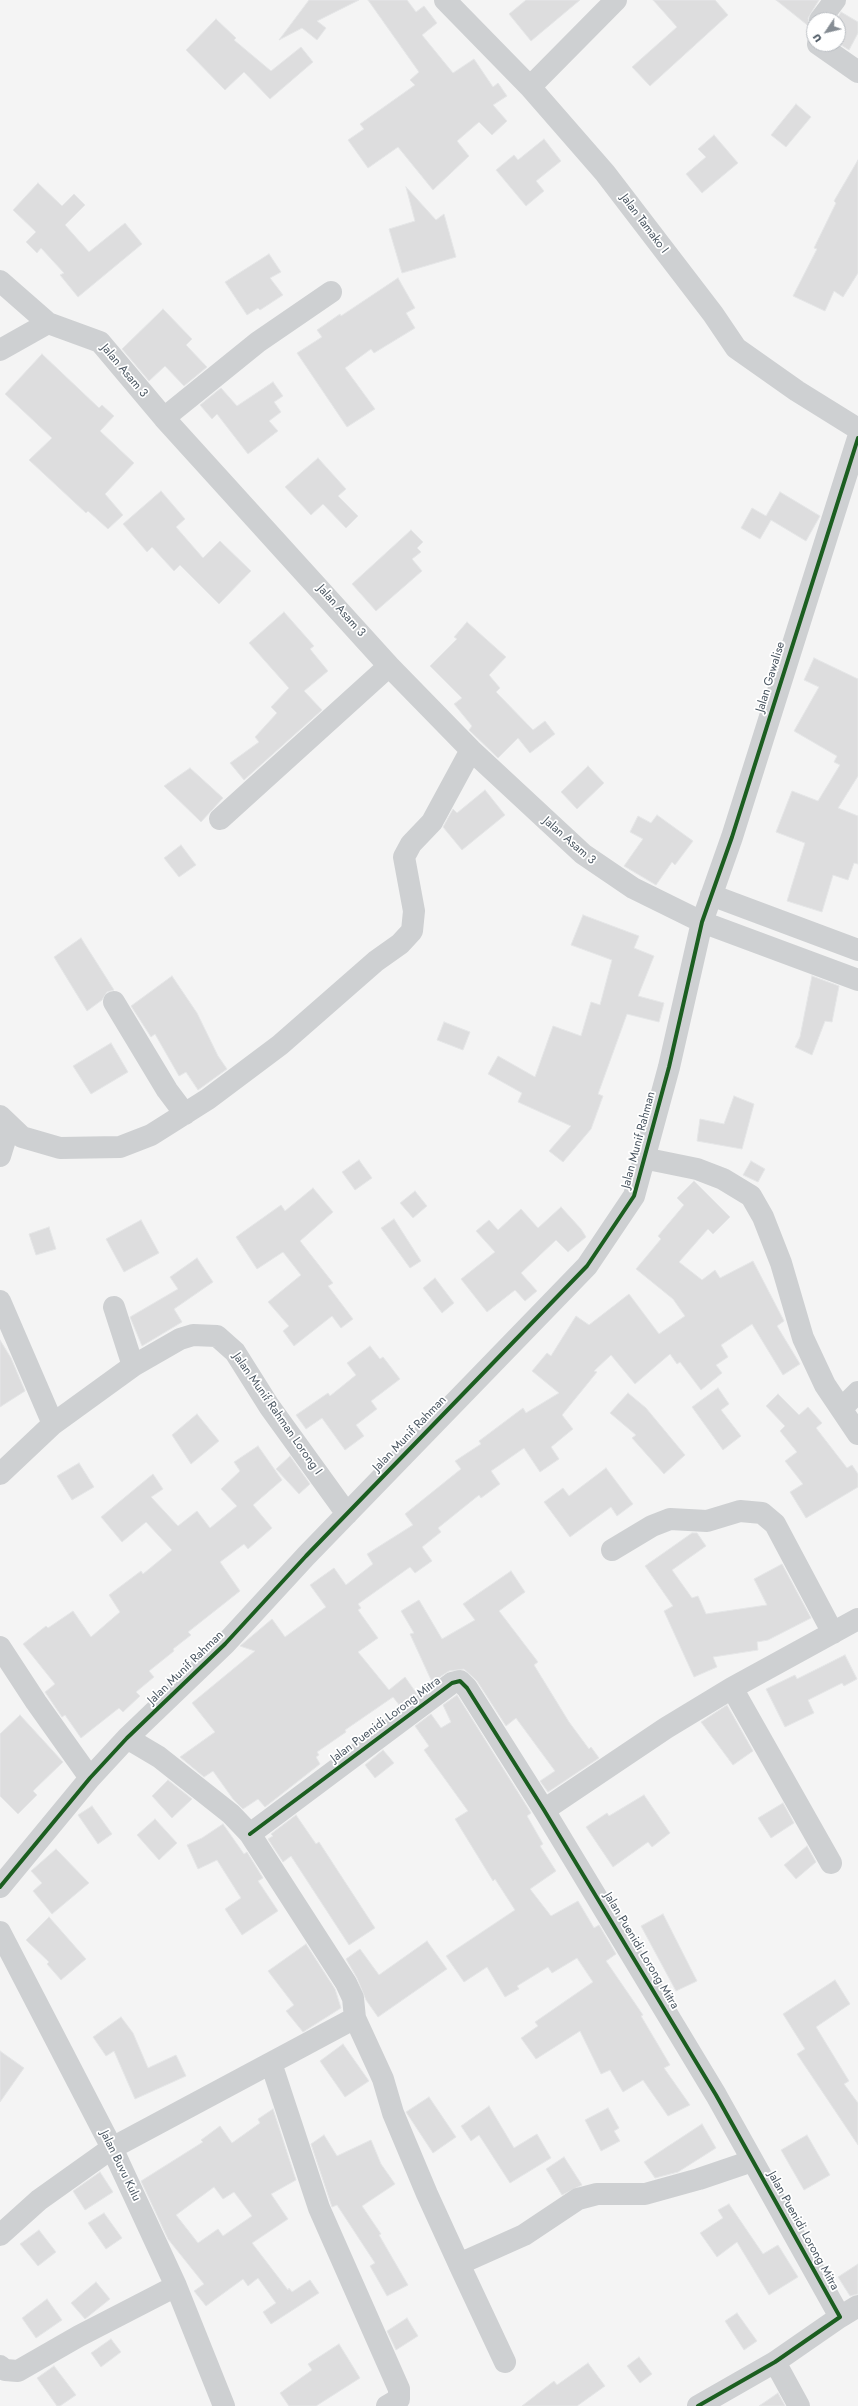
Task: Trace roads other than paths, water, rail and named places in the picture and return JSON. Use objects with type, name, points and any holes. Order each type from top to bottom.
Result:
[{"type":"street","name":"Jalan Tamako I","points":[[445,0],[530,86],[605,173],[713,314],[736,348],[797,391],[858,429]]},
{"type":"street","points":[[530,86],[616,0]]},
{"type":"street","points":[[826,12],[835,0]]},
{"type":"street","points":[[829,52],[858,72]]},
{"type":"street","name":"Jalan Asam 3","points":[[0,282],[48,322],[100,342],[164,418],[389,666],[471,750],[583,854],[606,872],[633,888],[702,922],[858,980]]},
{"type":"street","points":[[164,418],[258,342],[332,292]]},
{"type":"street","points":[[0,350],[48,322]]},
{"type":"street","name":"Jalan Gawalise","points":[[702,922],[732,837],[858,438]]},
{"type":"street","points":[[220,819],[389,666]]},
{"type":"street","points":[[5,1122],[22,1137],[60,1148],[120,1147],[151,1135],[185,1114],[208,1099],[280,1045],[376,961],[400,944],[412,931],[414,911],[404,857],[411,844],[432,822],[471,750]]},
{"type":"street","points":[[711,895],[858,950]]},
{"type":"street","name":"Jalan Munif Rahman","points":[[0,1887],[90,1778],[126,1738],[225,1644],[347,1514],[587,1266],[634,1196],[669,1066],[702,922]]},
{"type":"street","points":[[114,1002],[167,1090],[185,1114]]},
{"type":"street","points":[[0,1156],[5,1122]]},
{"type":"street","points":[[643,1158],[697,1169],[723,1178],[751,1196],[763,1217],[781,1263],[804,1338],[825,1385],[858,1434]]},
{"type":"street","points":[[0,1301],[53,1424]]},
{"type":"street","points":[[114,1307],[133,1366]]},
{"type":"street","name":"Jalan Munif Rahman Lorong I","points":[[0,1474],[53,1424],[133,1366],[180,1340],[193,1335],[217,1336],[235,1352],[269,1406],[347,1514]]},
{"type":"street","points":[[840,1409],[858,1392]]},
{"type":"street","points":[[612,1550],[652,1526],[670,1519],[707,1521],[740,1511],[762,1514],[775,1524],[833,1633]]},
{"type":"street","points":[[544,1810],[666,1728],[732,1688],[858,1619]]},
{"type":"street","points":[[0,1647],[36,1702],[90,1778]]},
{"type":"street","name":"Jalan Puenidi Lorong Mitra","points":[[250,1834],[456,1681],[464,1684],[544,1810],[716,2095],[752,2161],[849,2311],[775,2362],[698,2406]]},
{"type":"street","points":[[732,1688],[831,1863]]},
{"type":"street","points":[[126,1738],[159,1757],[231,1814],[250,1834],[346,1983],[352,1998],[355,2018],[383,2079],[393,2113],[427,2194],[505,2362]]},
{"type":"street","name":"Jalan Buvu Kulu","points":[[0,1932],[112,2148],[176,2286],[224,2406]]},
{"type":"street","points":[[0,2235],[39,2200],[112,2148],[355,2018]]},
{"type":"street","points":[[271,2063],[319,2208],[399,2389],[399,2399],[387,2406]]},
{"type":"street","points":[[460,2264],[524,2235],[578,2199],[597,2194],[645,2194],[699,2179],[752,2161]]},
{"type":"street","points":[[0,2366],[5,2370],[18,2371],[79,2336],[176,2286]]},
{"type":"street","points":[[775,2362],[799,2406]]}]
